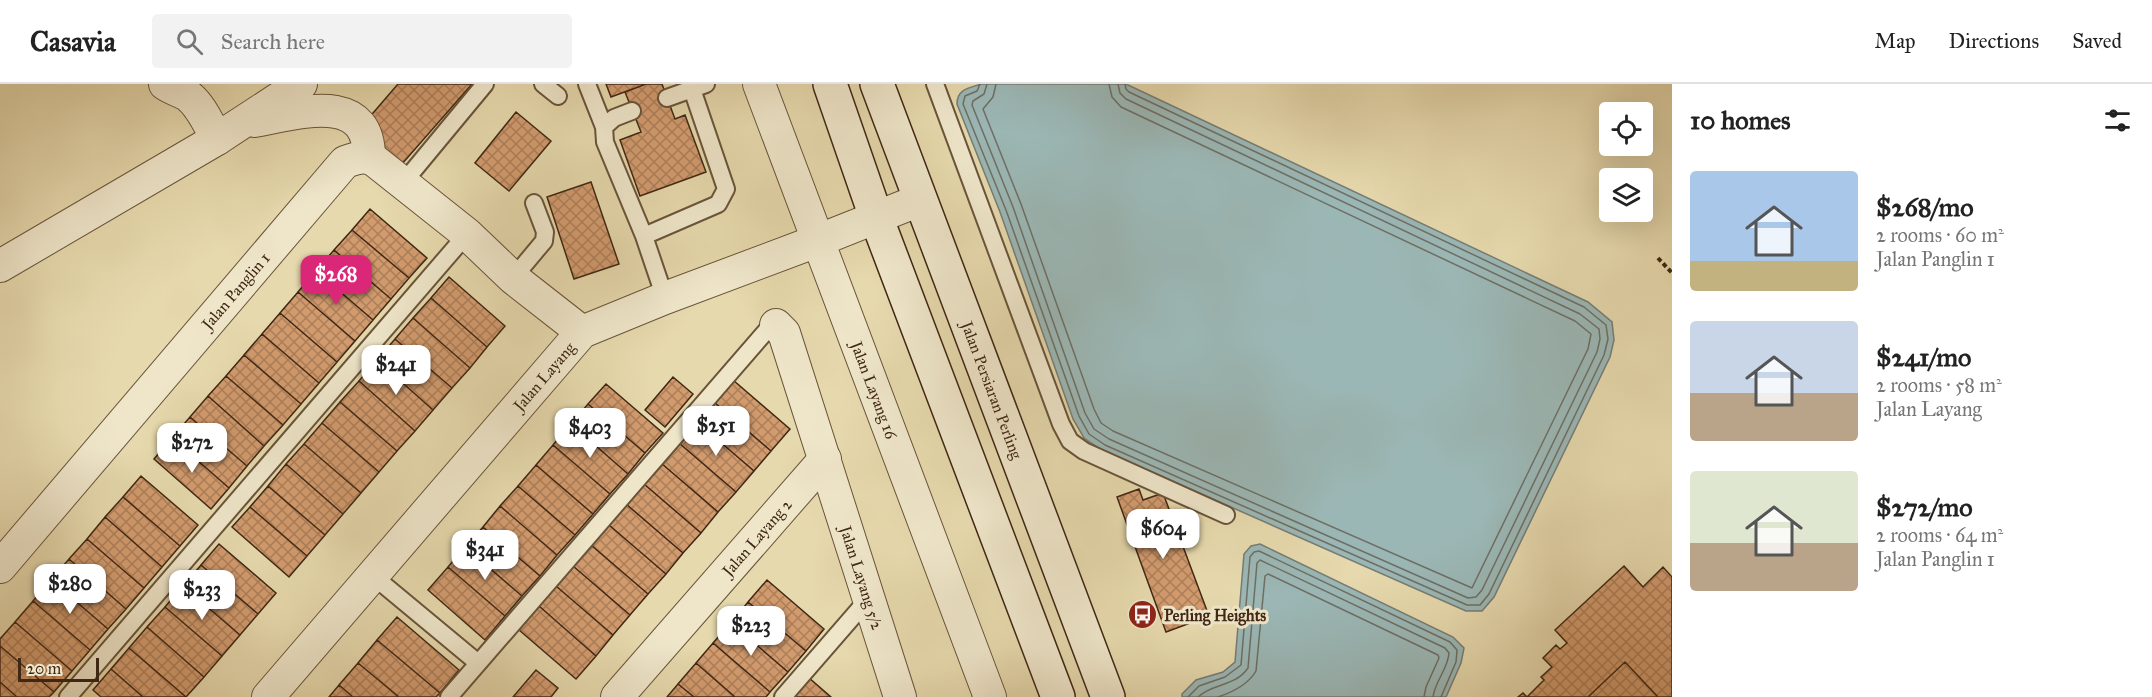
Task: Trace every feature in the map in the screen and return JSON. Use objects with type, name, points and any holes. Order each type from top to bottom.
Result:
[{"type":"main road","points":[[830,84],[876,217],[1058,697]]},
{"type":"main road","name":"Jalan Persiaran Perling","points":[[877,84],[1108,697]]},
{"type":"street","points":[[165,84],[184,93],[194,101],[218,140]]},
{"type":"street","points":[[0,266],[218,140],[301,84]]},
{"type":"street","name":"Jalan Layang 16","points":[[759,84],[990,697]]},
{"type":"street","points":[[243,123],[326,109],[346,113],[364,131],[369,145],[369,157],[467,234],[513,278],[582,332]]},
{"type":"street","name":"Jalan Panglin 1","points":[[2,561],[345,162],[355,158],[369,157]]},
{"type":"street","name":"Jalan Layang","points":[[268,697],[582,332],[920,200]]},
{"type":"street","name":"Jalan Layang 5/2","points":[[777,325],[784,333],[900,697]]},
{"type":"street","name":"Jalan Layang 2","points":[[617,697],[825,459]]},
{"type":"lane","points":[[403,183],[485,84]]},
{"type":"lane","points":[[543,84],[558,96]]},
{"type":"lane","points":[[587,84],[604,127],[605,142],[644,236],[665,298]]},
{"type":"lane","points":[[935,84],[1061,424],[1070,441],[1084,451],[1226,516]]},
{"type":"lane","points":[[644,236],[717,204],[726,189],[699,87],[667,98]]},
{"type":"lane","points":[[604,127],[614,117],[632,111]]},
{"type":"lane","points":[[513,278],[544,241],[544,232],[534,203]]},
{"type":"lane","points":[[68,697],[467,234]]},
{"type":"lane","points":[[449,697],[767,330],[777,325]]},
{"type":"lane","points":[[372,575],[478,663]]},
{"type":"lane","points":[[783,697],[869,598]]},
{"type":"path","points":[[1659,258],[1672,273]]},
{"type":"water","points":[[981,84],[1126,84],[1588,302],[1612,322],[1614,340],[1610,357],[1494,597],[1482,611],[1466,611],[1102,450],[1084,438],[1073,419],[1000,212],[957,104],[961,92]]},
{"type":"water","points":[[1260,544],[1453,637],[1464,648],[1461,663],[1446,697],[1182,697],[1182,694],[1196,680],[1223,672],[1235,662],[1244,554],[1251,546]]},
{"type":"building","points":[[398,84],[472,84],[402,164],[361,127]]},
{"type":"building","points":[[606,84],[646,84],[611,97]]},
{"type":"building","points":[[646,84],[662,84],[675,119],[685,115],[706,172],[640,196],[620,140],[641,132],[625,92]]},
{"type":"building","points":[[516,112],[551,141],[509,191],[475,163]]},
{"type":"building","points":[[591,182],[619,264],[574,279],[547,197]]},
{"type":"building","points":[[370,209],[427,258],[409,278],[352,230]]},
{"type":"building","points":[[352,230],[409,278],[391,299],[334,250]]},
{"type":"building","points":[[334,250],[391,299],[373,320],[316,271]]},
{"type":"building","points":[[316,271],[373,320],[355,341],[298,292]]},
{"type":"building","points":[[449,277],[505,326],[487,347],[431,298]]},
{"type":"building","points":[[298,292],[355,341],[337,362],[280,313]]},
{"type":"building","points":[[431,298],[487,347],[470,368],[413,318]]},
{"type":"building","points":[[280,313],[337,362],[319,383],[262,334]]},
{"type":"building","points":[[413,318],[470,368],[452,388],[395,339]]},
{"type":"building","points":[[262,334],[319,383],[301,404],[244,355]]},
{"type":"building","points":[[395,339],[452,388],[433,410],[377,360]]},
{"type":"building","points":[[244,355],[301,404],[283,425],[226,376]]},
{"type":"building","points":[[377,360],[433,410],[415,431],[359,381]]},
{"type":"building","points":[[226,376],[283,425],[264,446],[208,396]]},
{"type":"building","points":[[673,377],[693,394],[665,427],[645,410]]},
{"type":"building","points":[[733,380],[790,429],[771,451],[714,402]]},
{"type":"building","points":[[359,381],[415,431],[397,451],[340,402]]},
{"type":"building","points":[[606,384],[663,433],[645,453],[588,404]]},
{"type":"building","points":[[208,396],[264,446],[247,466],[190,417]]},
{"type":"building","points":[[340,402],[397,451],[379,472],[322,423]]},
{"type":"building","points":[[714,402],[771,451],[754,471],[697,422]]},
{"type":"building","points":[[588,404],[645,453],[628,474],[571,424]]},
{"type":"building","points":[[190,417],[247,466],[229,488],[172,438]]},
{"type":"building","points":[[697,422],[754,471],[736,492],[679,443]]},
{"type":"building","points":[[322,423],[379,472],[361,493],[304,444]]},
{"type":"building","points":[[571,424],[628,474],[610,494],[553,445]]},
{"type":"building","points":[[172,438],[229,488],[211,509],[154,459]]},
{"type":"building","points":[[679,443],[736,492],[718,512],[661,463]]},
{"type":"building","points":[[304,444],[361,493],[343,514],[286,464]]},
{"type":"building","points":[[553,445],[610,494],[593,514],[536,465]]},
{"type":"building","points":[[661,463],[718,512],[701,533],[644,484]]},
{"type":"building","points":[[286,464],[343,514],[325,535],[268,486]]},
{"type":"building","points":[[536,465],[593,514],[575,535],[518,486]]},
{"type":"building","points":[[141,476],[198,525],[180,546],[123,497]]},
{"type":"building","points":[[644,484],[701,533],[683,553],[626,504]]},
{"type":"building","points":[[268,486],[325,535],[307,556],[250,507]]},
{"type":"building","points":[[518,486],[575,535],[557,555],[500,506]]},
{"type":"building","points":[[1139,489],[1143,500],[1163,493],[1209,616],[1166,632],[1117,497]]},
{"type":"building","points":[[123,497],[180,546],[162,567],[105,517]]},
{"type":"building","points":[[626,504],[683,553],[666,574],[609,525]]},
{"type":"building","points":[[500,506],[557,555],[540,576],[483,527]]},
{"type":"building","points":[[250,507],[307,556],[289,577],[232,527]]},
{"type":"building","points":[[105,517],[162,567],[144,588],[87,539]]},
{"type":"building","points":[[609,525],[666,574],[648,594],[591,545]]},
{"type":"building","points":[[483,527],[540,576],[522,596],[465,547]]},
{"type":"building","points":[[87,539],[144,588],[126,609],[69,559]]},
{"type":"building","points":[[219,544],[276,593],[258,614],[201,565]]},
{"type":"building","points":[[591,545],[648,594],[630,615],[573,566]]},
{"type":"building","points":[[465,547],[522,596],[505,616],[448,567]]},
{"type":"building","points":[[69,559],[126,609],[108,629],[51,580]]},
{"type":"building","points":[[201,565],[258,614],[240,635],[183,586]]},
{"type":"building","points":[[573,566],[630,615],[613,635],[556,586]]},
{"type":"building","points":[[1624,566],[1643,587],[1663,567],[1672,577],[1672,697],[1658,697],[1625,662],[1588,697],[1527,697],[1544,680],[1541,677],[1552,667],[1543,658],[1556,645],[1560,649],[1567,643],[1555,630]]},
{"type":"building","points":[[448,567],[505,616],[485,640],[428,590]]},
{"type":"building","points":[[51,580],[108,629],[90,650],[33,601]]},
{"type":"building","points":[[767,580],[824,629],[806,651],[748,602]]},
{"type":"building","points":[[183,586],[240,635],[222,656],[165,607]]},
{"type":"building","points":[[556,586],[613,635],[596,656],[539,606]]},
{"type":"building","points":[[33,601],[90,650],[72,671],[15,622]]},
{"type":"building","points":[[748,602],[806,651],[788,672],[731,623]]},
{"type":"building","points":[[539,606],[596,656],[576,679],[519,630]]},
{"type":"building","points":[[165,607],[222,656],[204,677],[147,627]]},
{"type":"building","points":[[397,617],[459,670],[440,693],[377,640]]},
{"type":"building","points":[[15,622],[72,671],[54,692],[0,646],[0,639]]},
{"type":"building","points":[[731,623],[788,672],[770,692],[713,643]]},
{"type":"building","points":[[147,627],[204,677],[186,697],[129,648]]},
{"type":"building","points":[[377,640],[440,693],[436,697],[399,697],[358,663]]},
{"type":"building","points":[[713,643],[770,692],[766,697],[735,697],[696,663]]},
{"type":"building","points":[[0,646],[54,692],[49,697],[17,697],[0,682]]},
{"type":"building","points":[[129,648],[186,697],[143,697],[111,669]]},
{"type":"building","points":[[1625,662],[1658,697],[1588,697]]},
{"type":"building","points":[[358,663],[399,697],[353,697],[339,685]]},
{"type":"building","points":[[696,663],[735,697],[694,697],[678,684]]},
{"type":"building","points":[[111,669],[143,697],[101,697],[93,690]]},
{"type":"building","points":[[536,670],[558,688],[551,697],[513,697]]},
{"type":"building","points":[[808,677],[831,697],[791,697]]},
{"type":"building","points":[[0,682],[17,697],[0,697]]},
{"type":"building","points":[[678,684],[694,697],[667,697]]},
{"type":"building","points":[[339,685],[353,697],[329,697]]},
{"type":"place","name":"Perling Heights","points":[[1143,615]]}]
